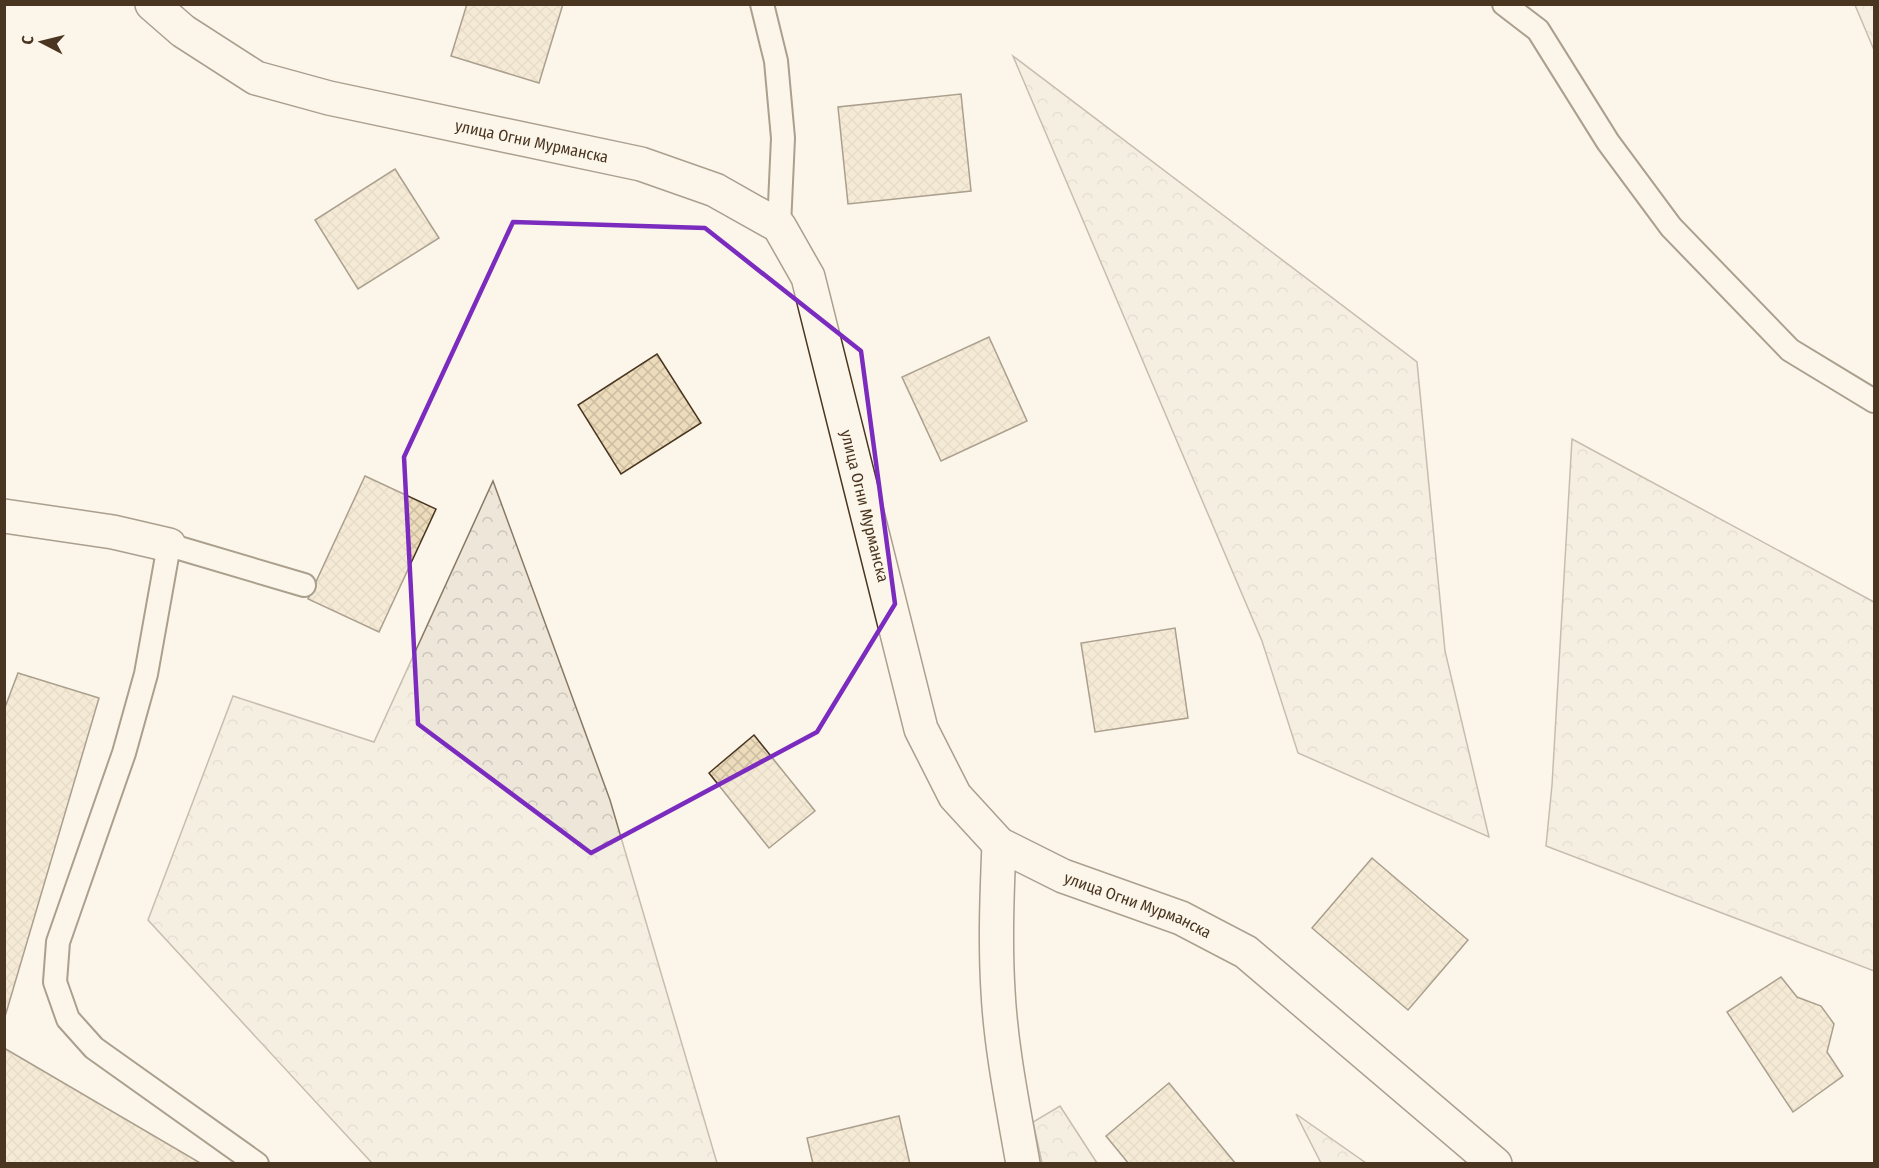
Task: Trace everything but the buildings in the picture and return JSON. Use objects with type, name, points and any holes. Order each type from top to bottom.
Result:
[{"type":"street","name":"улица Огни Мурманска","points":[[152,4],[183,32],[256,78],[329,98],[641,164],[715,190],[779,226],[808,277],[921,729],[955,796],[999,844],[1063,876],[1181,918],[1246,952],[1496,1164]]},
{"type":"street","points":[[4,516],[113,532],[169,545]]},
{"type":"street","points":[[999,844],[995,936],[998,993],[1004,1053],[1023,1164]]},
{"type":"lane","points":[[762,4],[776,61],[783,138],[779,226]]},
{"type":"lane","points":[[1504,4],[1538,30],[1608,142],[1671,227],[1790,350],[1875,401]]},
{"type":"lane","points":[[257,1164],[94,1048],[68,1019],[55,982],[58,942],[124,753],[146,674],[169,545],[303,585]]},
{"type":"highlighted area","points":[[513,222],[705,228],[861,351],[895,604],[817,732],[591,853],[418,724],[404,457]]},
{"type":"green space","points":[[1855,5],[1874,5],[1874,50]]},
{"type":"green space","points":[[1013,56],[1417,362],[1445,651],[1489,837],[1298,753],[1262,641]]},
{"type":"green space","points":[[1572,439],[1874,602],[1874,971],[1546,846],[1552,785]]},
{"type":"green space","points":[[493,481],[610,800],[717,1163],[372,1163],[148,920],[233,696],[374,742]]},
{"type":"green space","points":[[1060,1106],[1097,1163],[1042,1163],[1033,1122]]},
{"type":"green space","points":[[1296,1114],[1366,1163],[1321,1163]]}]
